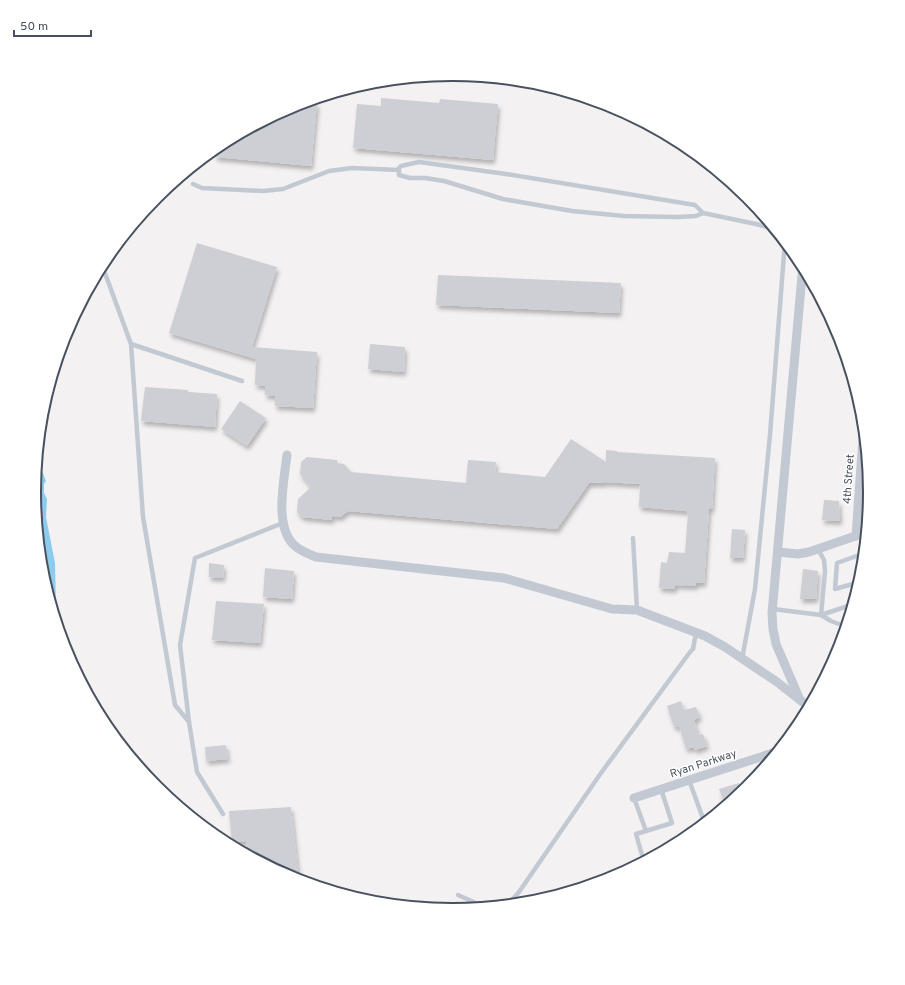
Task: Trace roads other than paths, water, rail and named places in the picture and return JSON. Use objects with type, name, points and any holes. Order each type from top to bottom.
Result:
[{"type":"street","points":[[800,700],[776,644],[773,628],[773,609],[805,280]]},
{"type":"street","points":[[287,455],[282,504],[283,523],[287,536],[295,546],[304,552],[316,557],[504,578],[612,609],[637,610],[696,633],[725,647],[777,682],[805,704]]},
{"type":"street","name":"4th Street","points":[[856,536],[862,458]]},
{"type":"street","points":[[860,495],[864,494]]},
{"type":"street","points":[[778,552],[798,554],[818,549],[861,534]]},
{"type":"street","name":"Ryan Parkway","points":[[634,798],[770,754]]},
{"type":"lane","points":[[703,213],[696,216],[678,218],[624,216],[572,211],[503,199],[444,181],[425,178],[410,178],[399,175],[399,170],[401,166],[419,162],[498,173],[695,205],[703,213],[767,227]]},
{"type":"lane","points":[[192,184],[202,188],[263,191],[283,189],[329,171],[352,168],[399,170]]},
{"type":"lane","points":[[742,659],[755,589],[770,435],[784,249]]},
{"type":"lane","points":[[105,273],[130,344],[143,517],[175,705],[189,722]]},
{"type":"lane","points":[[130,344],[242,381]]},
{"type":"lane","points":[[223,814],[197,772],[189,722],[180,645],[195,558],[283,523]]},
{"type":"lane","points":[[633,538],[637,610]]},
{"type":"lane","points":[[818,549],[824,560],[825,571],[822,615]]},
{"type":"lane","points":[[854,584],[835,589],[837,563],[859,555]]},
{"type":"lane","points":[[773,609],[822,615],[848,606]]},
{"type":"lane","points":[[822,615],[831,621],[842,625]]},
{"type":"lane","points":[[513,899],[519,892],[601,773],[693,649],[696,633]]},
{"type":"lane","points":[[763,756],[765,761]]},
{"type":"lane","points":[[689,780],[703,819]]},
{"type":"lane","points":[[642,855],[636,834],[672,823],[661,789]]},
{"type":"lane","points":[[634,798],[646,831]]},
{"type":"lane","points":[[458,895],[475,903]]},
{"type":"water","points":[[42,470],[46,481],[44,484],[44,493],[47,499],[46,517],[55,563],[56,602],[49,573],[42,519]]}]
